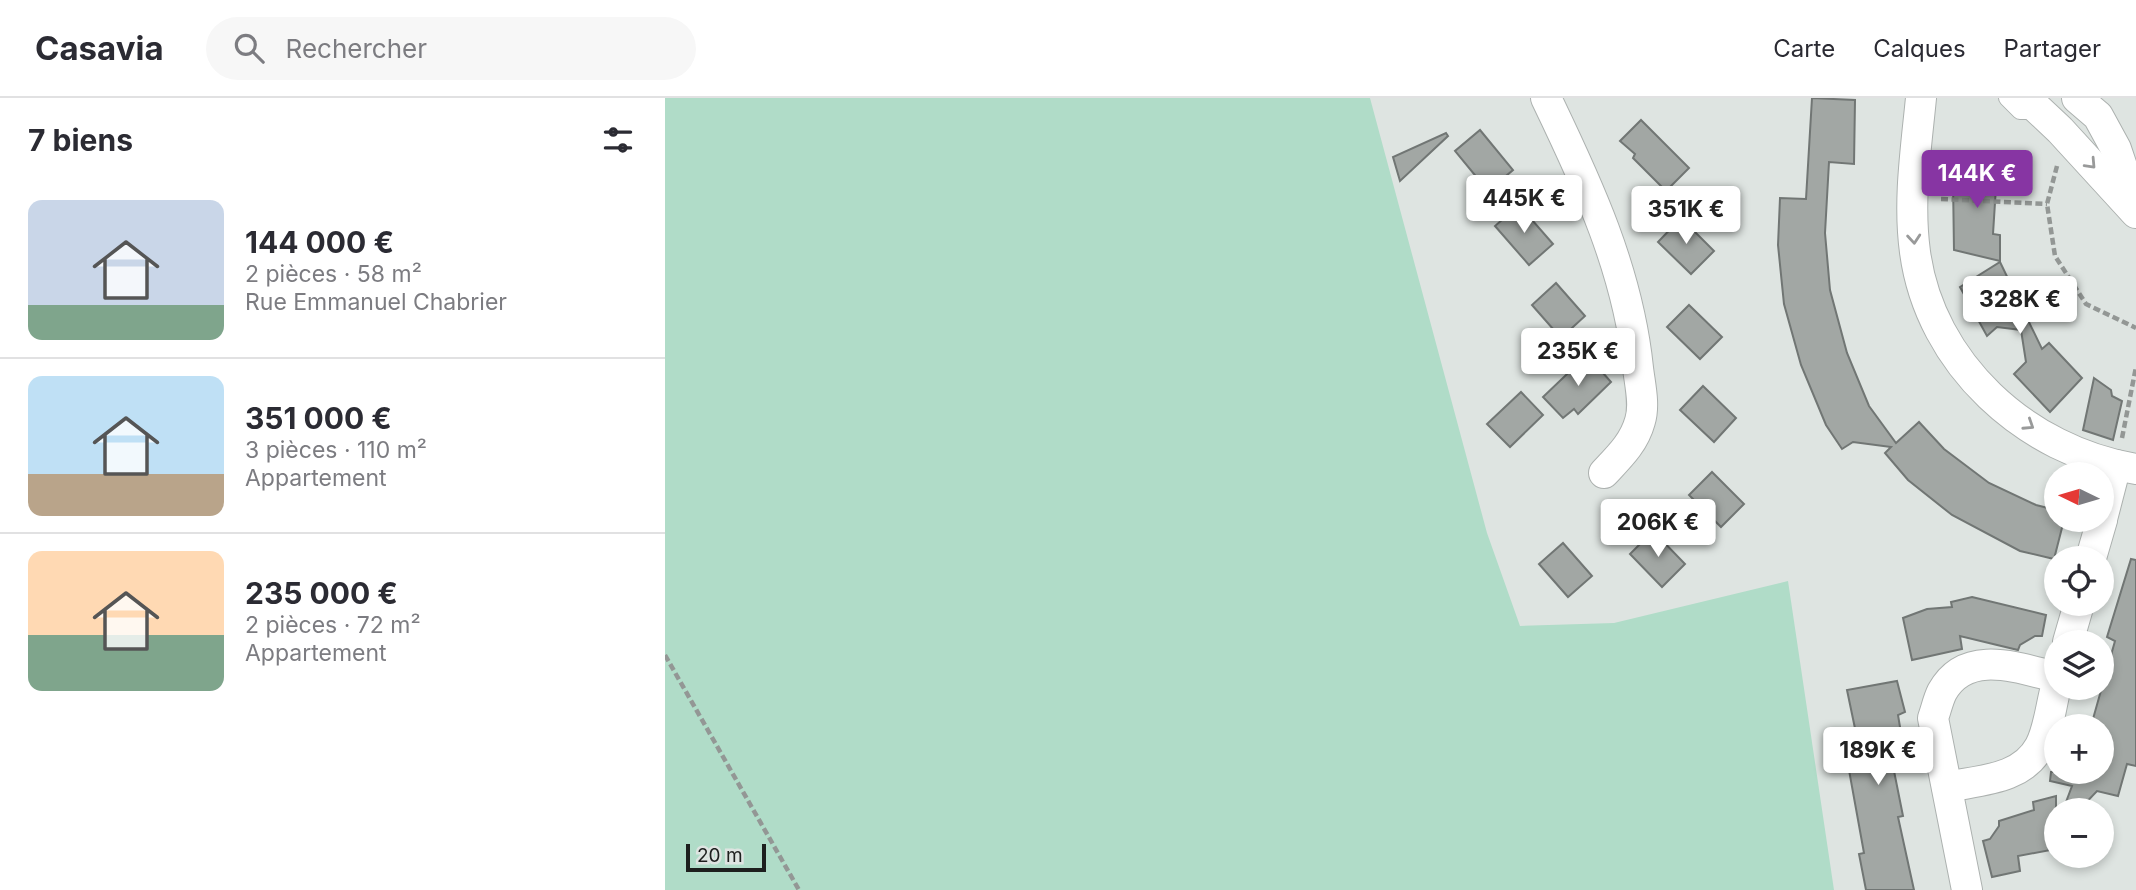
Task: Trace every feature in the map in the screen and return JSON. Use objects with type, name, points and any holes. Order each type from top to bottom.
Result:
[{"type":"street","points":[[1546,98],[1597,207],[1630,314],[1637,359],[1641,395],[1640,420],[1628,447],[1604,473]]},
{"type":"street","points":[[1921,98],[1912,197],[1915,251],[1919,277],[1946,344],[1960,364],[1992,398],[2029,426],[2077,453],[2126,467],[2114,493]]},
{"type":"street","points":[[2064,109],[2136,211]]},
{"type":"street","points":[[1967,890],[1933,718],[1942,692],[1958,673],[1981,664],[2001,664],[2044,674]]},
{"type":"street","points":[[1947,787],[2008,775],[2027,763],[2040,745],[2052,700]]},
{"type":"lane","points":[[2007,98],[2020,111],[2064,109]]},
{"type":"path","points":[[2057,165],[2047,204],[2055,256],[2086,304],[2136,328]]},
{"type":"path","points":[[1912,197],[2047,204]]},
{"type":"path","points":[[2126,467],[2136,367]]},
{"type":"path","points":[[665,655],[799,890]]},
{"type":"green space","points":[[665,98],[1370,98],[1487,533],[1520,626],[1614,623],[1788,581],[1834,890],[665,890]]},
{"type":"building","points":[[1812,98],[1855,100],[1854,164],[1829,162],[1825,233],[1830,290],[1847,353],[1869,406],[1896,443],[1919,422],[1944,449],[1989,483],[2044,507],[2044,532],[2061,532],[2057,546],[2044,546],[2044,557],[2020,551],[1952,515],[1908,480],[1885,453],[1891,447],[1853,442],[1842,449],[1826,425],[1801,365],[1784,304],[1778,245],[1780,198],[1806,199]]},
{"type":"building","points":[[1641,120],[1689,168],[1666,191],[1633,158],[1635,154],[1620,141]]},
{"type":"building","points":[[1480,130],[1513,170],[1488,191],[1455,151]]},
{"type":"building","points":[[1446,133],[1448,136],[1400,181],[1393,157]]},
{"type":"building","points":[[1961,163],[2006,167],[2006,186],[1996,187],[1993,234],[2000,235],[2000,261],[1954,250],[1953,181],[1959,182]]},
{"type":"building","points":[[1519,205],[1553,244],[1529,265],[1495,226]]},
{"type":"building","points":[[1681,218],[1714,251],[1691,274],[1658,242]]},
{"type":"building","points":[[2000,262],[2042,349],[2049,343],[2082,378],[2050,412],[2014,374],[2026,362],[2021,330],[1997,327],[1987,336],[1960,287]]},
{"type":"building","points":[[1556,283],[1585,316],[1561,338],[1532,305]]},
{"type":"building","points":[[1689,305],[1722,337],[1700,359],[1667,327]]},
{"type":"building","points":[[1587,355],[1611,382],[1578,414],[1574,409],[1563,418],[1543,397]]},
{"type":"building","points":[[2094,378],[2111,390],[2112,396],[2122,401],[2113,440],[2083,430]]},
{"type":"building","points":[[1703,386],[1736,418],[1714,442],[1680,410]]},
{"type":"building","points":[[1521,392],[1543,415],[1510,447],[1487,424]]},
{"type":"building","points":[[1712,472],[1744,504],[1721,527],[1689,495]]},
{"type":"building","points":[[1653,531],[1685,564],[1662,587],[1630,554]]},
{"type":"building","points":[[1563,543],[1592,576],[1568,597],[1539,564]]},
{"type":"building","points":[[2131,559],[2136,560],[2136,766],[2127,764],[2118,796],[2097,791],[2090,798],[2068,798],[2072,786],[2063,784],[2114,784],[2114,714],[2094,714],[2098,700],[2114,700],[2115,641],[2114,630],[2109,630]]},
{"type":"building","points":[[1972,597],[2044,615],[2042,636],[2035,636],[2020,645],[2018,650],[1960,636],[1962,649],[1912,660],[1903,618],[1927,609],[1952,607],[1951,602]]},
{"type":"building","points":[[1897,681],[1905,712],[1898,715],[1901,733],[1887,736],[1903,816],[1898,817],[1914,890],[1866,890],[1859,854],[1864,853],[1847,759],[1856,757],[1853,742],[1857,738],[1847,690]]},
{"type":"building","points":[[2044,799],[2044,851],[2018,856],[2020,871],[1992,877],[1983,841],[1990,839],[1999,826],[1999,821],[2034,810],[2033,802]]}]
